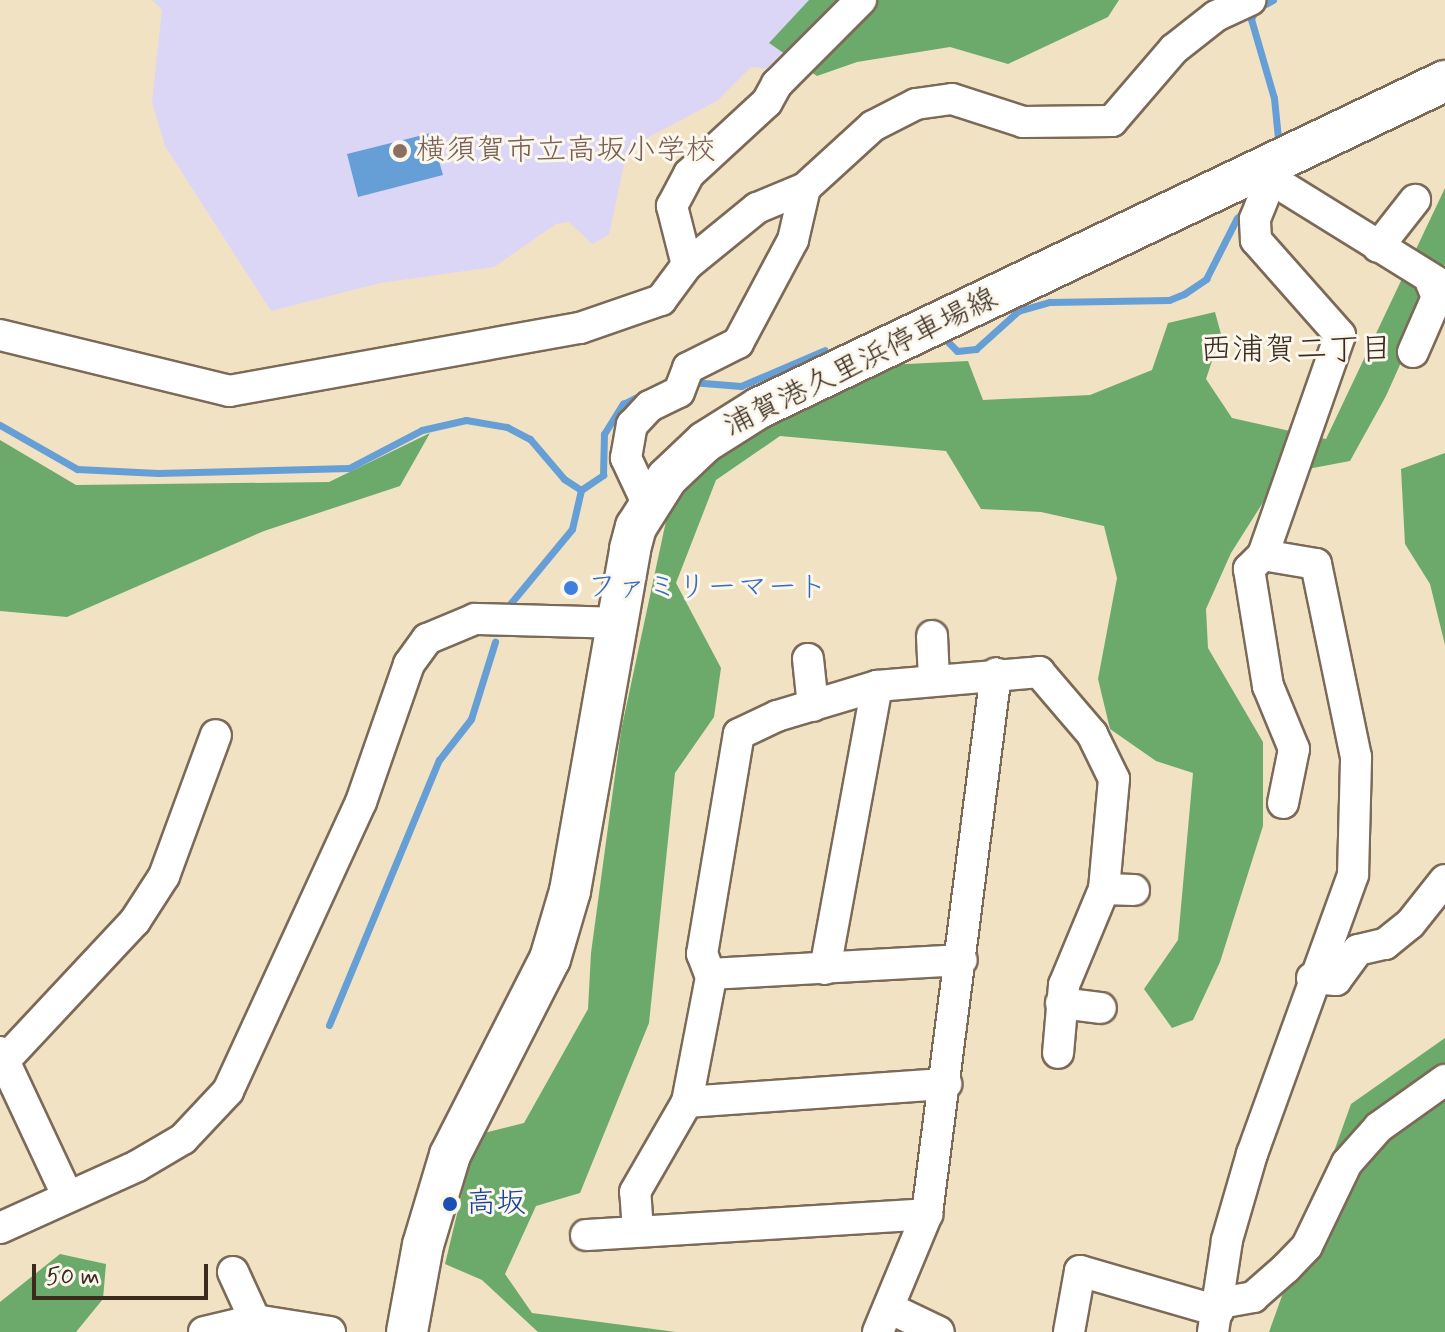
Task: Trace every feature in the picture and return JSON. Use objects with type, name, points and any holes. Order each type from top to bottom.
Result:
[{"type":"main road","name":"浦賀港久里浜停車場線","points":[[415,1329],[430,1216],[450,1155],[530,1003],[570,891],[633,538],[648,505],[705,442],[745,416],[1269,174],[1445,81]]},
{"type":"street","points":[[687,265],[672,206],[689,174],[767,102],[777,84],[861,0]]},
{"type":"street","points":[[0,335],[229,391],[580,328],[661,300],[687,265],[757,208],[805,188],[873,126],[916,104],[952,99],[1023,122],[1112,121],[1146,88],[1174,49],[1216,16],[1250,0]]},
{"type":"street","points":[[1283,803],[1294,749],[1268,686],[1249,569],[1263,555],[1340,335],[1256,240],[1255,219],[1269,174],[1438,285],[1437,297],[1413,352]]},
{"type":"street","points":[[648,505],[626,458],[626,439],[639,415],[685,381],[688,368],[738,343],[745,310],[793,240],[805,188]]},
{"type":"street","points":[[1378,247],[1415,200]]},
{"type":"street","points":[[1217,1315],[1231,1226],[1312,978],[1353,875],[1356,757],[1316,564],[1263,555]]},
{"type":"street","points":[[0,1228],[183,1139],[228,1091],[361,802],[409,664],[427,639],[475,619],[616,623]]},
{"type":"street","points":[[932,636],[934,680]]},
{"type":"street","points":[[808,659],[813,706]]},
{"type":"street","points":[[638,1231],[635,1192],[687,1102],[711,974],[702,954],[739,734],[877,686],[996,673],[1039,672],[1092,734],[1125,786],[1104,889],[1064,985],[1058,1053]]},
{"type":"street","points":[[939,1332],[884,1320],[927,1214],[962,960],[996,673]]},
{"type":"street","points":[[825,969],[877,686]]},
{"type":"street","points":[[68,1197],[11,1106],[2,1056],[135,921],[164,876],[216,735]]},
{"type":"street","points":[[1312,978],[1336,980],[1358,950],[1385,944],[1410,924],[1445,880]]},
{"type":"street","points":[[1104,889],[1134,890]]},
{"type":"street","points":[[711,974],[962,960]]},
{"type":"street","points":[[1061,1003],[1101,1008]]},
{"type":"street","points":[[1069,1332],[1080,1271],[1217,1315],[1253,1297],[1307,1246],[1347,1163],[1379,1127],[1445,1080]]},
{"type":"street","points":[[687,1102],[946,1084]]},
{"type":"street","points":[[586,1235],[927,1214]]},
{"type":"street","points":[[233,1272],[255,1320]]},
{"type":"street","points":[[204,1332],[255,1320],[330,1332]]},
{"type":"shaded area","name":"横須賀市立高坂小学校","points":[[152,0],[836,0],[772,69],[751,67],[717,101],[649,137],[626,155],[609,235],[592,244],[569,222],[556,224],[494,267],[380,283],[271,311],[165,146],[152,102],[162,10]]},
{"type":"green space","points":[[809,0],[1119,0],[1108,17],[1008,64],[950,47],[857,62],[817,76],[769,43]]},
{"type":"green space","points":[[1445,188],[1445,264],[1386,396],[1350,461],[1281,474],[1231,553],[1206,609],[1208,648],[1263,742],[1263,826],[1220,962],[1193,1020],[1172,1028],[1144,989],[1178,940],[1193,773],[1156,761],[1110,729],[1098,679],[1117,578],[1104,526],[1041,512],[981,509],[946,451],[780,436],[716,480],[676,583],[721,668],[714,717],[675,773],[649,1023],[580,1193],[536,1206],[505,1274],[532,1313],[676,1332],[538,1332],[482,1280],[445,1264],[476,1135],[524,1123],[588,1009],[591,953],[621,731],[669,507],[729,445],[886,365],[968,361],[983,400],[1090,395],[1152,370],[1168,323],[1215,312],[1221,334],[1206,379],[1232,418],[1326,439]]},
{"type":"green space","points":[[430,433],[400,486],[264,531],[67,617],[0,611],[0,440],[76,485],[329,482]]},
{"type":"green space","points":[[1445,453],[1445,645],[1430,584],[1405,544],[1401,469]]},
{"type":"green space","points":[[1445,1038],[1445,1332],[1269,1332],[1351,1104]]},
{"type":"green space","points":[[60,1254],[106,1264],[103,1299],[76,1332],[0,1332],[0,1302]]},
{"type":"water","points":[[431,133],[443,175],[358,197],[347,154]]},
{"type":"waterway","points":[[1273,0],[1256,9],[1251,19],[1274,98],[1278,138]]},
{"type":"waterway","points":[[942,336],[957,351],[976,349],[1018,311],[1050,302],[1169,300],[1184,294],[1206,279],[1237,218],[1248,208]]},
{"type":"waterway","points":[[691,382],[741,386],[825,350]]},
{"type":"waterway","points":[[0,425],[77,469],[158,473],[349,468],[422,430],[466,420],[507,427],[530,439],[564,479],[581,490],[603,475],[604,434],[623,404],[648,391]]},
{"type":"waterway","points":[[510,604],[572,529],[581,490]]},
{"type":"waterway","points":[[329,1025],[439,760],[471,719],[495,642]]},
{"type":"place","name":"横須賀市立高坂小学校","points":[[400,151]]},
{"type":"place","name":"ファミリーマート","points":[[571,588]]},
{"type":"place","name":"高坂","points":[[450,1204]]},
{"type":"district","name":"西浦賀二丁目","points":[[1296,350]]}]
